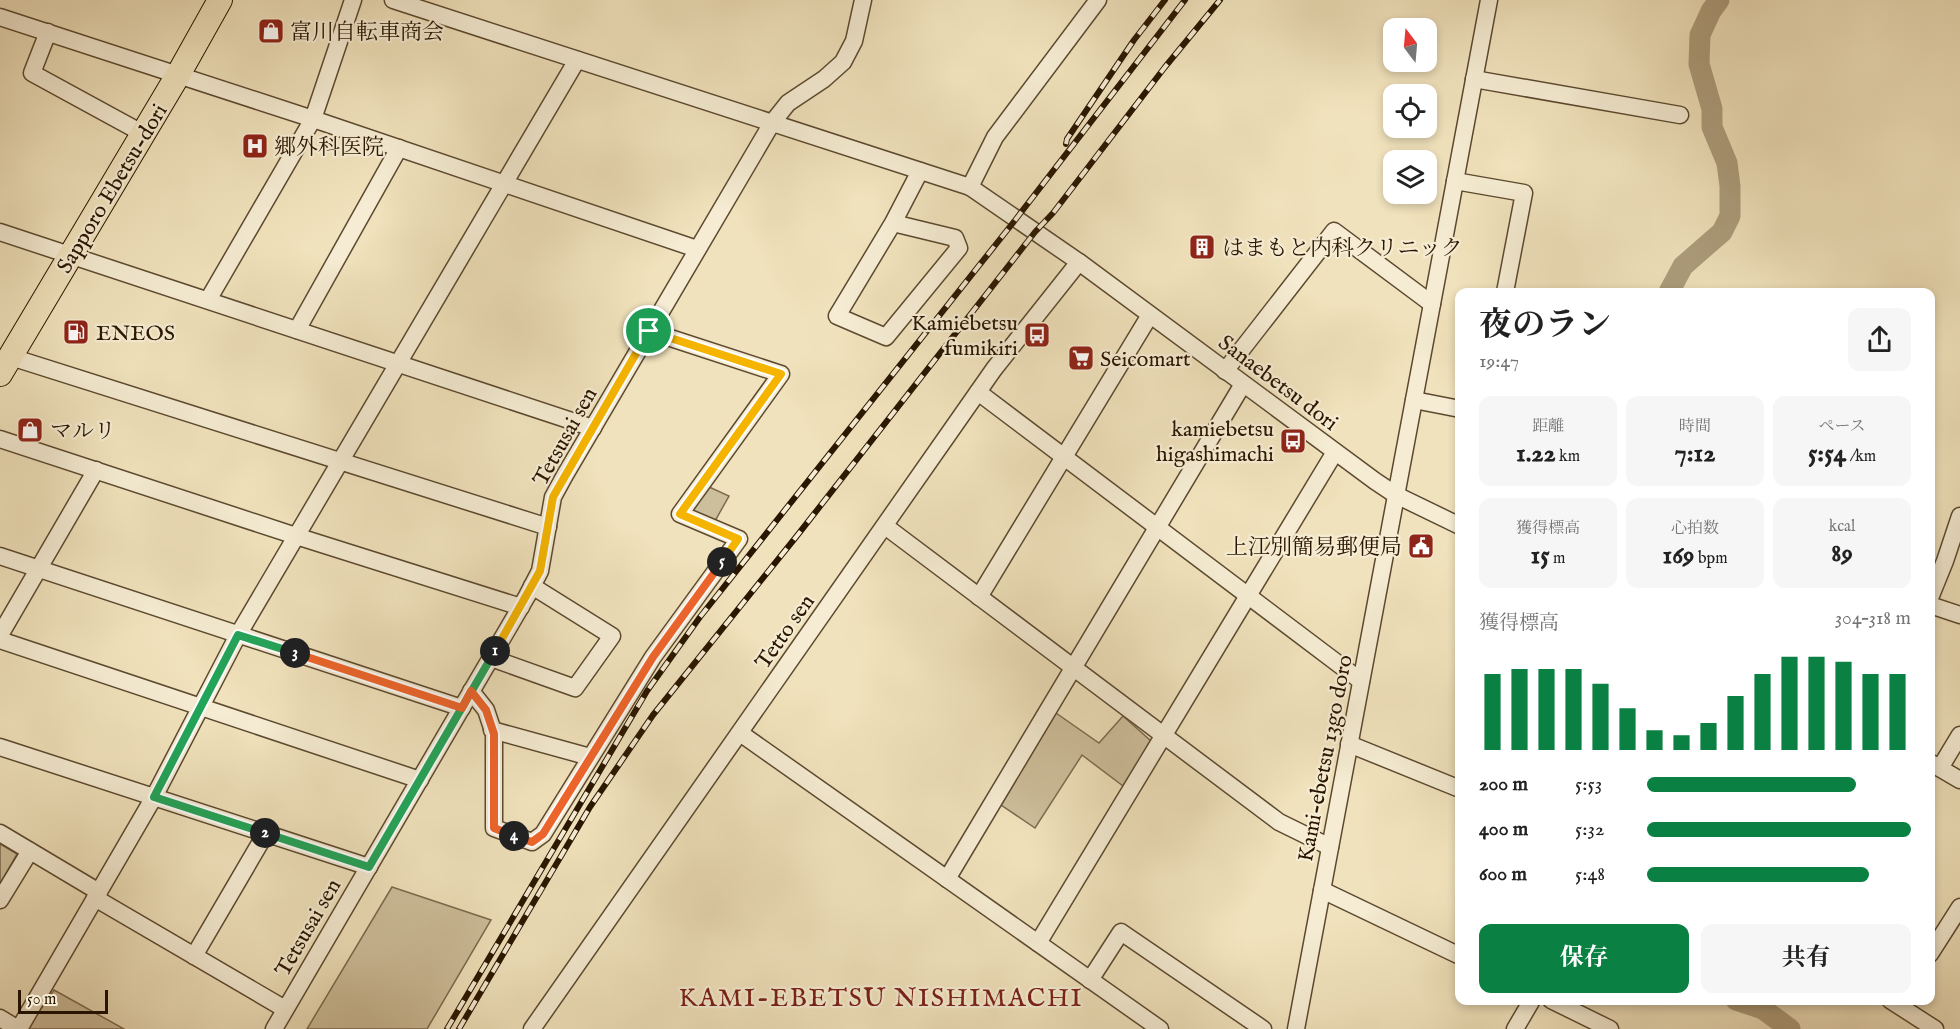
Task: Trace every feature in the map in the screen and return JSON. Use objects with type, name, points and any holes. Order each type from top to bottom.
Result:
[{"type":"highway","name":"Sapporo Ebetsu-dori","points":[[5,366],[220,0]]},
{"type":"street","points":[[208,300],[313,119],[353,0]]},
{"type":"street","name":"Sanaebetsu dori","points":[[393,0],[970,187],[1079,262],[1396,495],[1455,524]]},
{"type":"street","name":"Tetsusai sen","points":[[274,1029],[540,571],[553,497],[772,123],[788,103],[824,79],[843,62],[854,41],[863,0]]},
{"type":"street","points":[[970,187],[995,137],[1098,0]]},
{"type":"street","name":"Kami-ebetsu 13go doro","points":[[1296,1029],[1489,0]]},
{"type":"street","points":[[0,17],[313,119],[697,249]]},
{"type":"street","points":[[48,32],[32,73],[142,133]]},
{"type":"street","points":[[0,1018],[19,1029],[154,797],[238,635],[578,60]]},
{"type":"street","points":[[1474,79],[1680,115]]},
{"type":"street","points":[[297,330],[399,148]]},
{"type":"street","points":[[893,223],[955,238],[959,248],[886,337],[837,316],[893,223],[920,171]]},
{"type":"street","points":[[1455,181],[1524,193],[1506,288]]},
{"type":"street","points":[[1225,371],[1334,231],[1432,304]]},
{"type":"street","points":[[0,232],[593,428]]},
{"type":"street","name":"Tetto sen","points":[[532,1029],[994,369],[1079,262]]},
{"type":"street","points":[[979,597],[1150,315]]},
{"type":"street","points":[[471,691],[486,710],[492,730],[494,828],[532,842],[543,834],[653,657],[738,539],[680,514],[781,374],[649,331]]},
{"type":"street","points":[[5,366],[340,462],[548,527]]},
{"type":"street","points":[[947,879],[1243,384]]},
{"type":"street","points":[[978,392],[1361,681]]},
{"type":"street","points":[[1414,400],[1455,408]]},
{"type":"street","points":[[0,439],[521,607]]},
{"type":"street","points":[[1038,943],[1335,452]]},
{"type":"street","points":[[0,635],[96,470]]},
{"type":"street","points":[[1935,589],[1954,555],[1960,516]]},
{"type":"street","points":[[885,526],[1278,822],[1330,847]]},
{"type":"street","points":[[0,556],[462,708]]},
{"type":"street","points":[[491,658],[575,688],[612,636],[532,586]]},
{"type":"street","points":[[1935,607],[1960,615]]},
{"type":"street","points":[[0,640],[420,780]]},
{"type":"street","points":[[492,730],[590,758]]},
{"type":"street","points":[[740,734],[1160,1029]]},
{"type":"street","points":[[1960,735],[1935,765],[1960,780]]},
{"type":"street","points":[[1349,744],[1455,787]]},
{"type":"street","points":[[0,747],[369,867]]},
{"type":"street","points":[[0,833],[194,956],[285,1009]]},
{"type":"street","points":[[194,956],[266,833]]},
{"type":"street","points":[[0,900],[30,851]]},
{"type":"street","points":[[1322,890],[1455,955]]},
{"type":"street","points":[[1935,946],[1960,907]]},
{"type":"street","points":[[1090,980],[1121,932],[1263,1029]]},
{"type":"street","points":[[1515,1029],[1529,1005]]},
{"type":"street","points":[[1561,1005],[1610,1029]]},
{"type":"street","points":[[1901,1005],[1935,1029]]},
{"type":"shaded area","points":[[707,486],[729,496],[715,521],[692,512]]},
{"type":"shaded area","points":[[1056,713],[1099,743],[1123,716],[1152,742],[1123,786],[1082,755],[1035,828],[1001,805]]},
{"type":"shaded area","points":[[0,844],[17,854],[0,884]]},
{"type":"shaded area","points":[[392,887],[491,920],[427,1029],[307,1029]]},
{"type":"shaded area","points":[[54,990],[124,1029],[27,1029]]},
{"type":"waterway","points":[[1671,288],[1683,266],[1722,232],[1730,216],[1727,163],[1712,127],[1712,109],[1699,64],[1700,35],[1719,0]]},
{"type":"waterway","points":[[1751,1005],[1763,1009],[1790,1029]]},
{"type":"railway","points":[[1066,144],[1067,139],[1134,40],[1165,0]]},
{"type":"railway","points":[[447,1029],[647,691],[700,617],[1016,219],[1185,0]]},
{"type":"railway","points":[[459,1029],[590,807],[653,715],[1220,0]]},
{"type":"place","name":"富川自転車商会","points":[[271,31]]},
{"type":"place","name":"郷外科医院","points":[[255,146]]},
{"type":"place","name":"はまもと内科クリニック","points":[[1202,247]]},
{"type":"place","name":"ENEOS","points":[[76,332]]},
{"type":"place","name":"Kamiebetsu fumikiri","points":[[1037,335]]},
{"type":"place","name":"Seicomart","points":[[1081,358]]},
{"type":"place","name":"マルリ","points":[[30,430]]},
{"type":"place","name":"kamiebetsu higashimachi","points":[[1293,441]]},
{"type":"place","name":"上江別簡易郵便局","points":[[1421,546]]},
{"type":"district","name":"KAMI-EBETSU NISHIMACHI","points":[[881,997]]},
{"type":"route","points":[[649,331],[553,497],[540,571],[527,596],[471,691],[462,708],[394,823],[369,867],[154,797],[238,635],[462,708],[471,691],[486,710],[494,734],[494,828],[532,842],[543,834],[653,657],[738,539],[680,514],[781,374],[649,331]]}]
